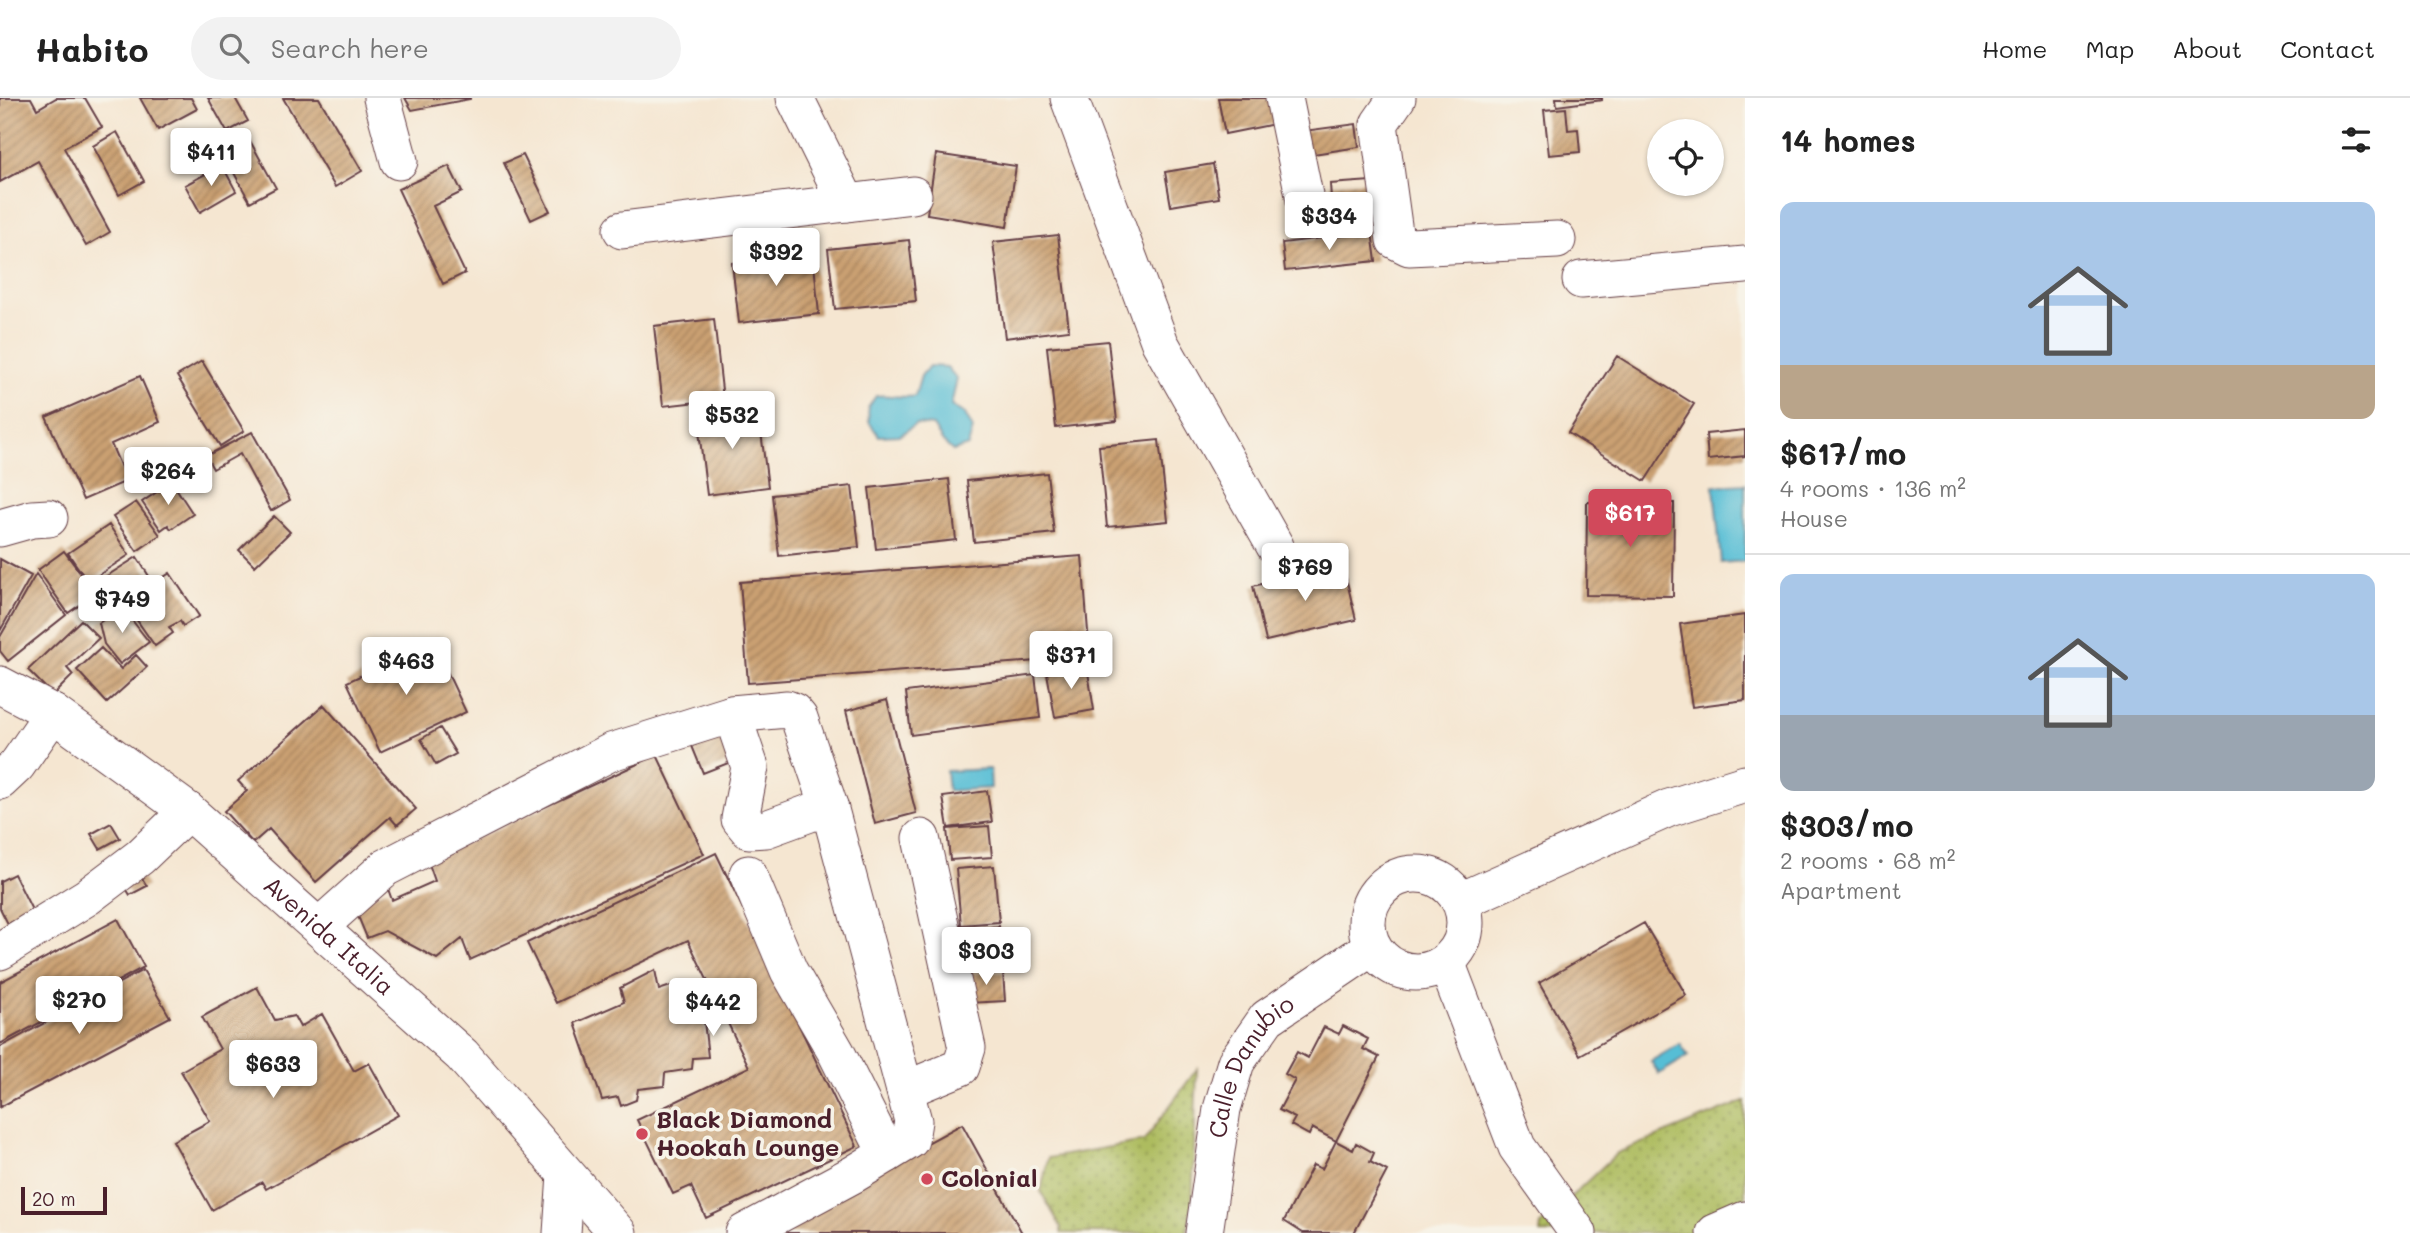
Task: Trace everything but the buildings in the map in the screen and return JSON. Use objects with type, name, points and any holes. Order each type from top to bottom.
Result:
[{"type":"street","points":[[382,98],[399,161]]},
{"type":"street","points":[[795,98],[848,203]]},
{"type":"street","points":[[1069,98],[1160,343],[1275,546]]},
{"type":"street","points":[[1284,98],[1305,200]]},
{"type":"street","points":[[1396,98],[1379,124],[1395,240],[1409,247],[1557,240]]},
{"type":"street","points":[[622,230],[913,195]]},
{"type":"street","points":[[1581,280],[1745,265]]},
{"type":"street","points":[[0,528],[32,519],[49,518]]},
{"type":"street","name":"Avenida Italia","points":[[0,685],[53,713],[188,811],[462,1055],[618,1233]]},
{"type":"street","points":[[319,928],[385,868],[611,752],[732,715],[788,709],[794,712],[799,718],[829,806],[913,1121],[910,1140],[744,1233]]},
{"type":"street","points":[[0,781],[17,765],[53,713]]},
{"type":"street","points":[[732,715],[750,767],[740,819],[749,830],[766,829],[829,806]]},
{"type":"street","points":[[1461,901],[1669,808],[1745,784]]},
{"type":"street","points":[[0,951],[88,897],[140,857],[188,811]]},
{"type":"street","points":[[905,1090],[961,1068],[967,1048],[921,838]]},
{"type":"street","points":[[1418,873],[1436,877],[1461,901],[1465,928],[1462,940],[1456,952],[1446,962],[1431,970],[1415,972],[1398,969],[1383,960],[1372,947],[1366,931],[1366,913],[1373,896],[1384,883],[1400,875],[1418,873]]},
{"type":"street","points":[[748,874],[789,971],[836,1052],[887,1154]]},
{"type":"street","name":"Calle Danubio","points":[[1204,1233],[1222,1110],[1236,1062],[1267,1018],[1372,947]]},
{"type":"street","points":[[1446,962],[1517,1147],[1578,1233]]},
{"type":"street","points":[[562,1233],[566,1175]]},
{"type":"street","points":[[1715,1233],[1745,1220]]},
{"type":"green space","points":[[1197,1069],[1192,1206],[1187,1233],[1061,1233],[1061,1227],[1041,1192],[1048,1158],[1144,1141]]},
{"type":"green space","points":[[1745,1101],[1745,1233],[1540,1233],[1541,1225],[1617,1153]]},
{"type":"water","points":[[929,366],[947,367],[957,379],[951,406],[965,414],[973,429],[968,446],[953,451],[943,442],[933,426],[916,424],[900,435],[879,436],[869,422],[868,408],[876,396],[915,396],[921,376]]},
{"type":"water","points":[[1745,484],[1745,561],[1721,563],[1714,486]]},
{"type":"water","points":[[990,769],[991,788],[948,791],[946,771]]},
{"type":"water","points":[[1680,1044],[1688,1056],[1659,1074],[1651,1061]]},
{"type":"place","name":"Black Diamond Hookah Lounge","points":[[642,1134]]},
{"type":"place","name":"Colonial","points":[[927,1179]]}]
